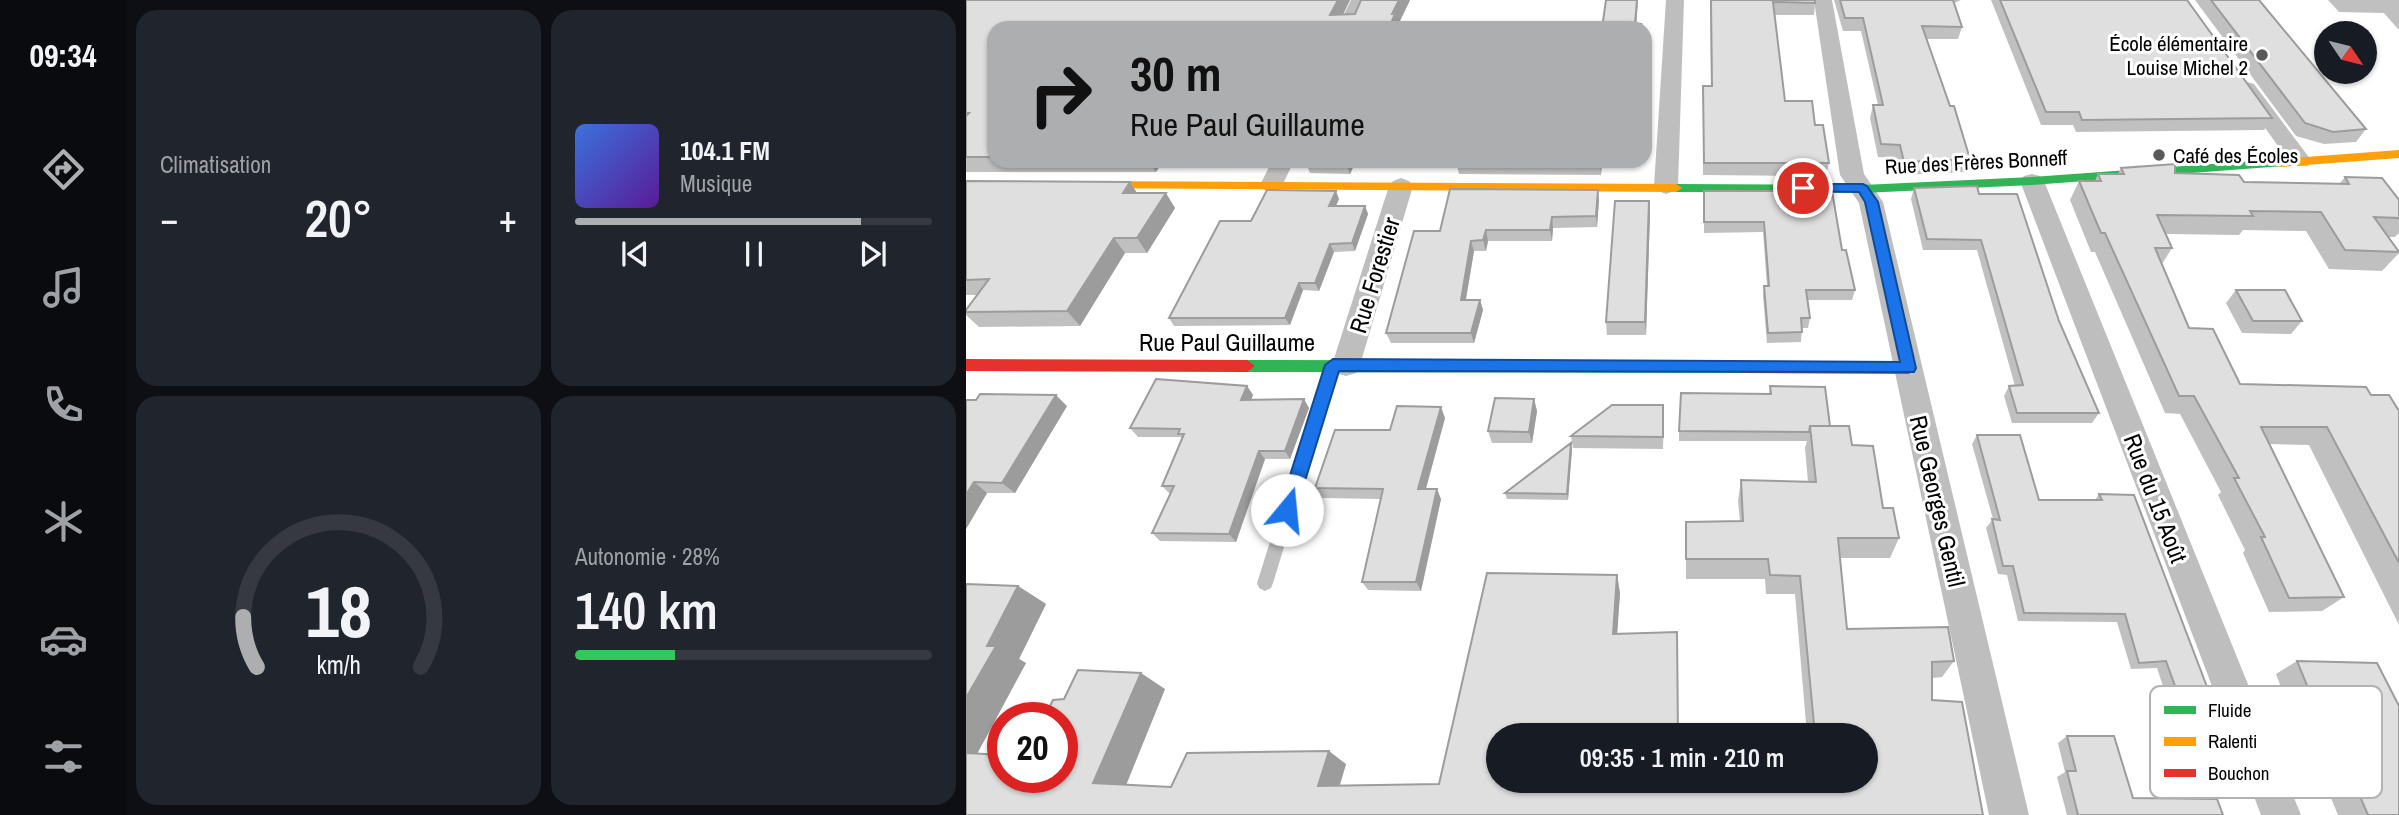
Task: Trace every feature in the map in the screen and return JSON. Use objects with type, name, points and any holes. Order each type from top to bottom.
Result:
[{"type":"street","points":[[1350,21],[1360,0]]},
{"type":"street","points":[[1666,186],[1675,0]]},
{"type":"street","name":"Rue Georges Gentil","points":[[1823,0],[1852,175],[1871,202],[2009,815]]},
{"type":"street","points":[[2239,75],[2301,161]]},
{"type":"street","name":"Rue des Frères Bonneff","points":[[1063,185],[1863,188],[2032,181],[2399,155]]},
{"type":"street","points":[[1272,185],[1280,168]]},
{"type":"street","name":"Rue du 15 Août","points":[[2032,181],[2230,686]]},
{"type":"street","name":"Rue Forestier","points":[[1340,365],[1401,186]]},
{"type":"street","name":"Rue Paul Guillaume","points":[[966,365],[1909,368]]},
{"type":"street","name":"Rue du 15 Août","points":[[2274,798],[2281,815]]},
{"type":"lane","name":"Rue Forestier","points":[[1265,583],[1340,365]]},
{"type":"building","points":[[966,0],[1338,0],[1330,15],[1355,14],[1361,0],[1399,0],[1392,14],[1395,14],[1392,21],[987,21],[987,157],[966,157],[966,116],[969,113],[966,113]]},
{"type":"building","points":[[1606,0],[1637,0],[1635,21],[1603,21]]},
{"type":"building","points":[[1711,0],[1815,0],[1815,3],[1773,2],[1785,101],[1812,101],[1815,125],[1823,125],[1829,163],[1704,163],[1703,86],[1712,86]]},
{"type":"building","points":[[1840,0],[1953,0],[1962,27],[1922,26],[1950,106],[1954,106],[1970,159],[1904,162],[1900,145],[1881,144],[1873,105],[1883,105],[1863,18],[1845,18]]},
{"type":"building","points":[[2000,0],[2187,0],[2272,118],[2082,120],[2079,112],[2046,112]]},
{"type":"building","points":[[2211,0],[2259,0],[2314,66],[2314,84],[2329,84],[2366,129],[2333,132],[2305,123]]},
{"type":"building","points":[[2175,164],[2175,173],[2239,175],[2244,182],[2349,184],[2345,177],[2382,178],[2399,200],[2399,218],[2374,217],[2399,252],[2345,250],[2321,212],[2250,211],[2253,216],[2157,215],[2172,248],[2155,248],[2189,328],[2213,329],[2240,384],[2366,387],[2371,395],[2389,395],[2399,411],[2399,563],[2327,427],[2261,427],[2344,597],[2289,598],[2261,537],[2265,537],[2234,478],[2239,478],[2194,396],[2179,396],[2079,181],[2101,181],[2098,174],[2124,174],[2121,168]]},
{"type":"building","points":[[966,181],[1130,182],[1123,193],[1166,193],[1137,238],[1114,238],[1067,311],[966,312],[989,279],[966,280]]},
{"type":"building","points":[[1977,186],[1979,194],[2017,194],[2059,321],[2099,413],[2017,413],[2009,386],[2023,385],[1981,240],[1927,239],[1914,188]]},
{"type":"building","points":[[1450,189],[1598,190],[1596,216],[1552,217],[1550,230],[1486,230],[1483,240],[1471,241],[1461,300],[1480,300],[1471,333],[1386,333],[1414,231],[1440,231]]},
{"type":"building","points":[[1267,190],[1336,191],[1329,206],[1365,206],[1352,243],[1330,244],[1315,283],[1299,283],[1285,318],[1169,318],[1220,221],[1251,221]]},
{"type":"building","points":[[1704,191],[1832,191],[1842,250],[1846,250],[1855,290],[1806,290],[1810,318],[1801,318],[1802,332],[1768,333],[1764,286],[1769,286],[1764,222],[1704,222]]},
{"type":"building","points":[[1615,201],[1649,201],[1645,322],[1606,322]]},
{"type":"building","points":[[2236,290],[2285,290],[2302,321],[2253,321]]},
{"type":"building","points":[[1156,379],[1247,386],[1241,400],[1304,399],[1285,451],[1259,451],[1229,534],[1152,533],[1174,486],[1162,486],[1184,434],[1178,434],[1180,429],[1130,428]]},
{"type":"building","points":[[1770,386],[1825,387],[1830,426],[1810,426],[1809,432],[1679,431],[1681,393],[1771,394]]},
{"type":"building","points":[[980,394],[1056,395],[1002,483],[974,482],[966,495],[966,400],[976,400]]},
{"type":"building","points":[[1495,398],[1534,399],[1529,432],[1488,431]]},
{"type":"building","points":[[1612,405],[1663,405],[1663,437],[1571,436]]},
{"type":"building","points":[[1397,406],[1441,407],[1418,489],[1437,489],[1416,582],[1362,582],[1383,489],[1315,488],[1335,430],[1390,430]]},
{"type":"building","points":[[1810,426],[1849,426],[1852,445],[1873,446],[1883,508],[1893,508],[1899,538],[1838,538],[1847,629],[1948,627],[1954,661],[1932,662],[1932,700],[1962,702],[1983,815],[966,815],[966,753],[987,754],[987,793],[1078,793],[1078,702],[1052,702],[1064,699],[1078,670],[1141,673],[1093,783],[1171,787],[1187,753],[1329,751],[1318,786],[1439,784],[1487,573],[1617,575],[1613,634],[1677,632],[1678,723],[1486,723],[1486,793],[1878,793],[1878,723],[1814,723],[1800,576],[1770,575],[1768,559],[1686,559],[1686,522],[1743,521],[1741,480],[1816,482]]},
{"type":"building","points":[[1977,435],[2020,435],[2039,500],[2102,500],[2099,494],[2134,495],[2207,686],[2175,686],[2166,661],[2139,663],[2125,614],[2024,613],[2013,566],[2003,566],[1992,519],[2000,520]]},
{"type":"building","points":[[1571,443],[1567,494],[1505,493]]},
{"type":"building","points":[[966,584],[1018,586],[987,646],[996,646],[966,698]]},
{"type":"building","points":[[2297,661],[2377,663],[2399,706],[2399,815],[2368,815],[2361,798],[2382,798],[2382,686],[2307,686]]},
{"type":"building","points":[[2067,736],[2114,736],[2133,798],[2217,799],[2223,815],[2078,815],[2067,771],[2076,771]]},
{"type":"traffic: fast","points":[[1676,188],[1863,189],[2032,181],[2280,163]]},
{"type":"traffic: fast","points":[[1247,366],[1741,367]]},
{"type":"traffic: slow","points":[[2280,163],[2399,154]]},
{"type":"traffic: slow","points":[[1079,185],[1676,188]]},
{"type":"traffic: jam","points":[[966,365],[1247,366]]},
{"type":"traffic: jam","points":[[1741,367],[1909,368]]},
{"type":"place","name":"École élémentaire Louise Michel 2","points":[[2262,55]]},
{"type":"place","name":"Café des Écoles","points":[[2159,155]]},
{"type":"route","points":[[1287,510],[1333,365],[1909,368],[1871,202],[1863,188],[1803,188]]}]
